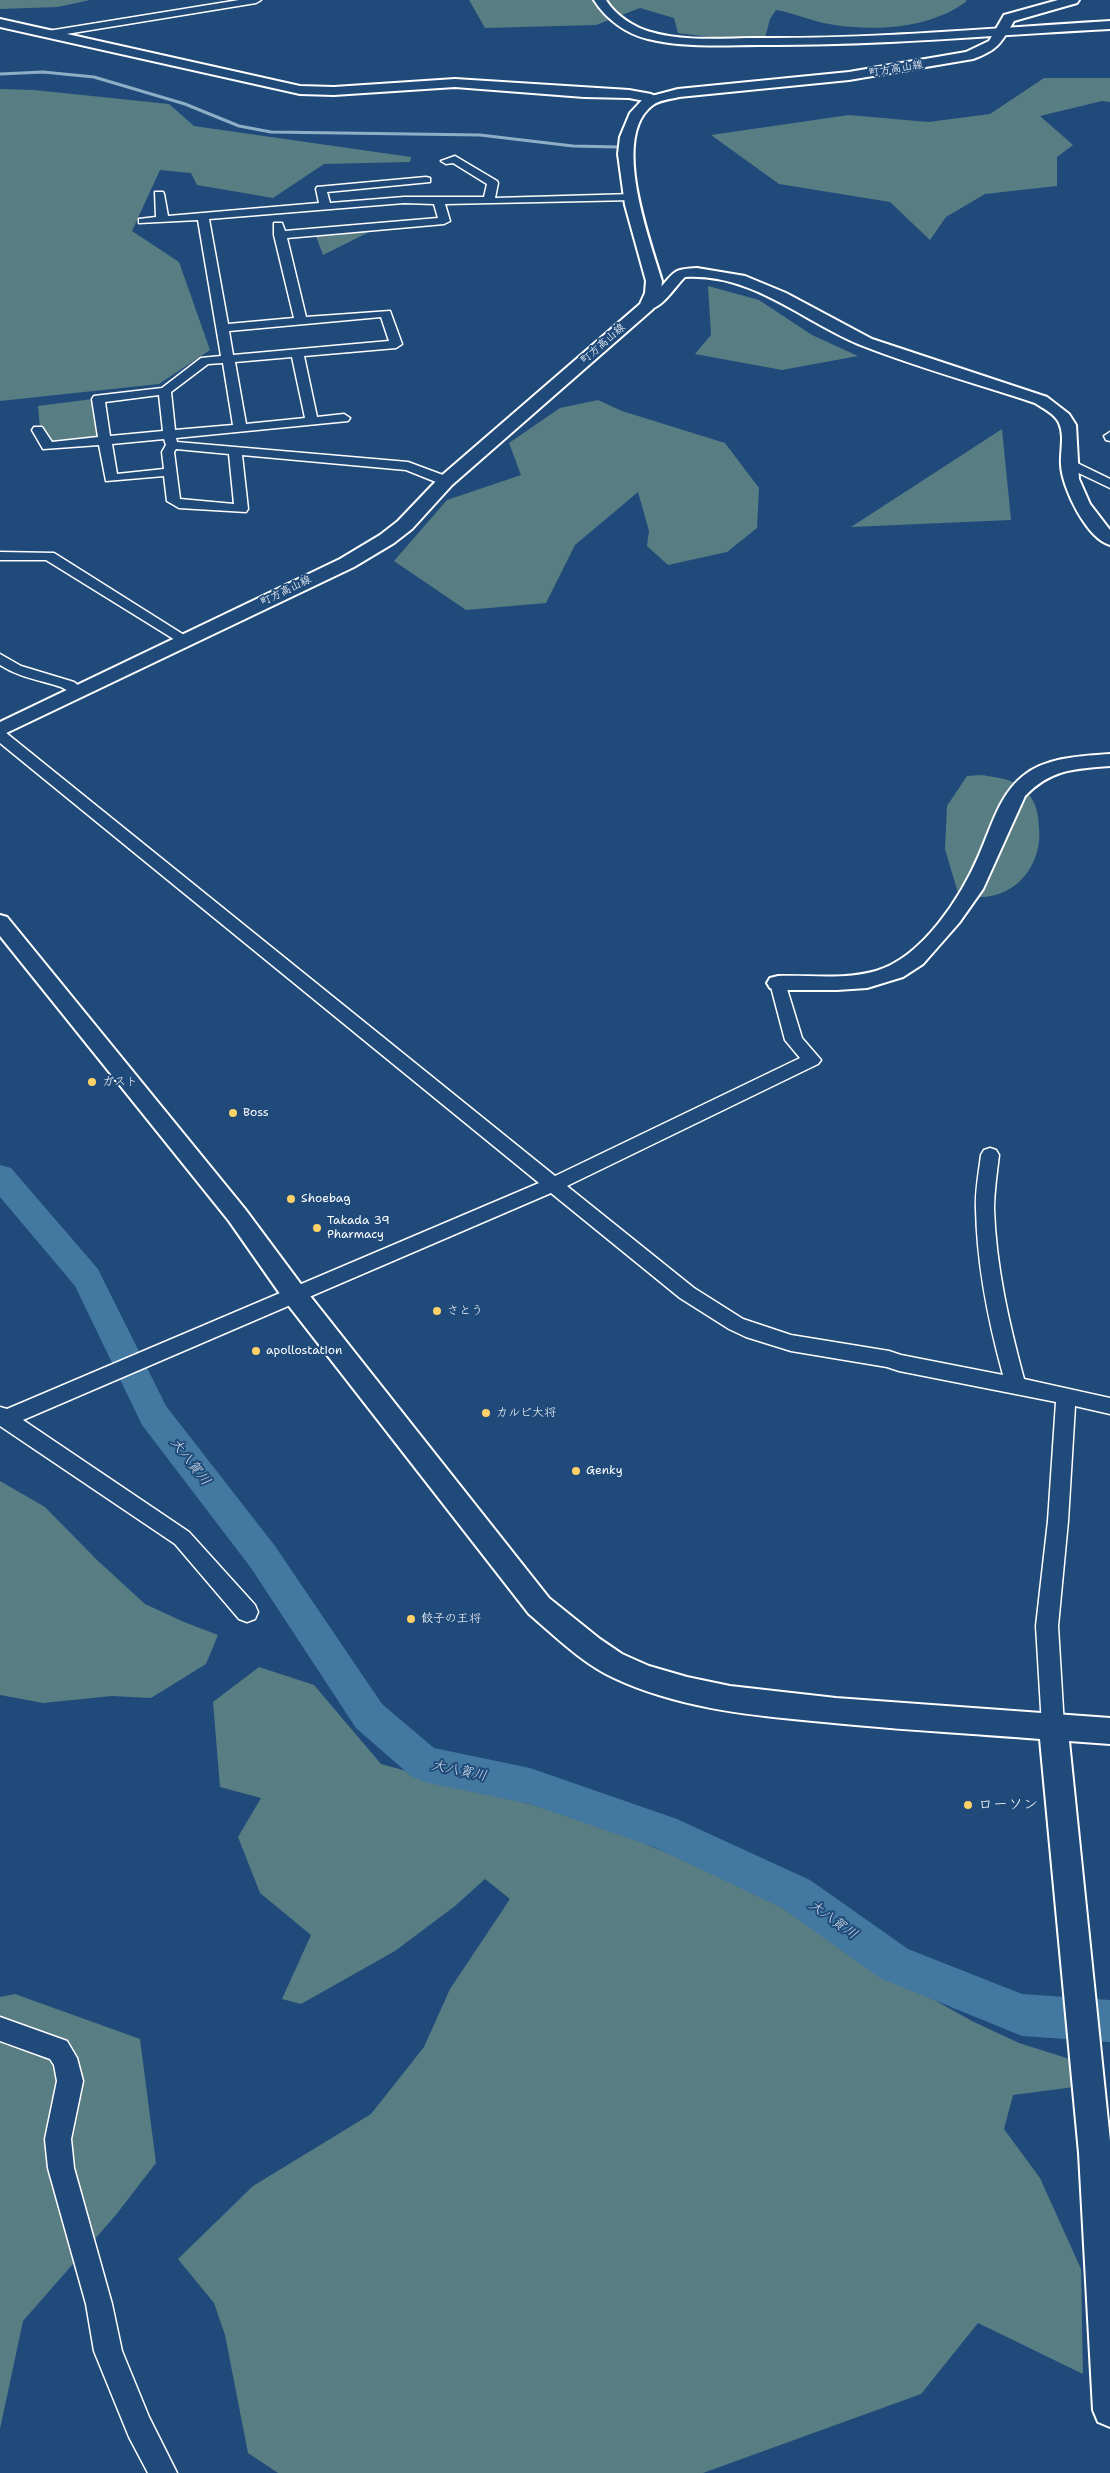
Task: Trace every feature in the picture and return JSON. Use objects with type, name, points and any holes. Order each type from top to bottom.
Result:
[{"type":"main road","name":"町方高山線","points":[[0,730],[346,563],[387,540],[405,525],[446,481],[646,306],[653,293],[654,281],[638,229],[625,147],[637,113],[645,105],[655,99],[678,93],[849,76],[951,60],[977,54],[989,48],[1006,21],[1016,15],[1072,0]]},
{"type":"street","points":[[48,34],[256,0]]},
{"type":"street","points":[[600,0],[606,11],[634,30],[650,36],[688,41],[805,42],[1110,25]]},
{"type":"street","points":[[0,23],[277,87],[306,91],[331,92],[448,83],[520,86],[584,93],[638,94],[655,99]]},
{"type":"street","points":[[446,161],[455,159],[493,183],[489,200]]},
{"type":"street","points":[[324,206],[325,201],[321,189],[426,180]]},
{"type":"street","points":[[159,194],[161,216],[165,219]]},
{"type":"street","points":[[143,221],[438,199],[489,200],[633,196]]},
{"type":"street","points":[[280,235],[444,221],[438,199]]},
{"type":"street","points":[[275,210],[301,321]]},
{"type":"street","points":[[203,216],[222,328],[230,360],[240,428]]},
{"type":"street","points":[[646,306],[668,289],[676,277],[687,272],[724,276],[766,288],[867,342],[1051,405],[1063,415],[1070,426],[1069,463],[1072,481],[1081,504],[1110,540]]},
{"type":"street","points":[[170,472],[110,478],[98,399],[165,391],[205,361],[396,344],[386,313],[222,328]]},
{"type":"street","points":[[297,354],[312,421]]},
{"type":"street","points":[[165,391],[171,440],[168,452],[174,501],[179,504],[241,509],[235,450]]},
{"type":"street","points":[[38,430],[48,446],[105,441],[171,440],[240,428],[344,418]]},
{"type":"street","points":[[171,440],[235,450],[408,466],[446,481]]},
{"type":"street","points":[[1069,463],[1110,484]]},
{"type":"street","points":[[0,556],[49,556],[185,640]]},
{"type":"street","points":[[0,658],[16,669],[69,684],[79,692]]},
{"type":"street","points":[[0,734],[687,1293],[743,1327],[800,1344],[1016,1385],[1066,1398],[1110,1406]]},
{"type":"street","points":[[3,1417],[106,1377],[294,1294],[554,1184],[812,1060],[794,1040],[778,983],[859,982],[893,973],[906,967],[927,949],[968,897],[984,866],[1007,808],[1021,788],[1033,778],[1053,767],[1076,762],[1110,760]]},
{"type":"street","points":[[0,922],[237,1215],[294,1294],[539,1606],[582,1643],[623,1668],[671,1687],[723,1698],[836,1711],[1110,1731]]},
{"type":"street","points":[[990,1154],[985,1207],[989,1260],[999,1324],[1016,1385]]},
{"type":"street","points":[[1066,1398],[1058,1521],[1047,1626],[1053,1726],[1074,1953],[1078,1964],[1088,2068],[1103,2154],[1110,2410]]},
{"type":"street","points":[[3,1417],[182,1538],[247,1612]]},
{"type":"street","points":[[0,2029],[58,2050],[65,2058],[70,2081],[58,2139],[61,2168],[99,2304],[108,2351],[139,2427],[162,2473]]},
{"type":"green space","points":[[0,0],[90,0],[58,7],[0,9]]},
{"type":"green space","points":[[469,0],[967,1],[936,18],[919,23],[882,28],[829,24],[776,10],[770,19],[765,38],[718,38],[678,33],[674,18],[640,8],[596,25],[485,28]]},
{"type":"green space","points":[[1044,78],[1110,78],[1110,102],[1102,101],[1040,116],[1073,145],[1057,157],[1057,186],[985,194],[946,217],[930,240],[890,202],[779,184],[711,135],[849,115],[928,122],[990,114]]},
{"type":"green space","points":[[0,89],[34,90],[169,104],[194,126],[411,157],[410,162],[324,164],[273,198],[197,185],[191,173],[160,170],[132,231],[179,262],[210,350],[159,384],[0,401]]},
{"type":"green space","points":[[371,231],[323,255],[316,236]]},
{"type":"green space","points":[[708,286],[759,300],[812,335],[858,356],[782,370],[695,354],[711,335]]},
{"type":"green space","points":[[93,399],[100,435],[96,439],[51,443],[40,428],[38,406]]},
{"type":"green space","points":[[598,400],[622,411],[725,443],[759,488],[757,528],[727,552],[668,565],[647,546],[649,531],[638,492],[575,545],[546,603],[466,610],[394,561],[447,500],[521,475],[509,443],[560,408]]},
{"type":"green space","points":[[1002,429],[1011,520],[851,527]]},
{"type":"green space","points":[[982,775],[1010,781],[1028,794],[1038,814],[1039,841],[1031,866],[1024,877],[1015,885],[1004,892],[991,896],[972,897],[958,893],[945,849],[947,806],[967,776]]},
{"type":"green space","points":[[0,1481],[45,1507],[97,1560],[145,1604],[218,1635],[206,1664],[151,1698],[112,1696],[43,1703],[0,1695]]},
{"type":"green space","points":[[259,1667],[314,1685],[381,1764],[592,1821],[793,1907],[886,1973],[972,2021],[1019,2043],[1076,2061],[1074,2087],[1013,2095],[1004,2129],[1040,2178],[1081,2269],[1083,2374],[978,2323],[921,2394],[703,2473],[278,2473],[248,2453],[225,2335],[214,2303],[178,2259],[253,2186],[371,2114],[424,2047],[450,1989],[510,1899],[485,1879],[455,1906],[395,1951],[301,2004],[282,1999],[311,1935],[260,1893],[238,1837],[261,1798],[220,1787],[213,1702]]},
{"type":"green space","points":[[15,1994],[140,2039],[156,2163],[115,2216],[23,2321],[0,2429],[0,1997]]},
{"type":"waterway","points":[[0,74],[43,72],[94,77],[185,104],[239,126],[271,132],[480,135],[573,146],[618,147]]},
{"type":"waterway","name":"大八賀川","points":[[0,1176],[87,1278],[154,1415],[263,1557],[369,1716],[424,1764],[530,1786],[663,1832],[796,1894],[894,1964],[1022,2015],[1110,2021]]},
{"type":"place","name":"ガスト","points":[[92,1082]]},
{"type":"place","name":"Boss","points":[[233,1113]]},
{"type":"place","name":"Shoebag","points":[[291,1199]]},
{"type":"place","name":"Takada 39 Pharmacy","points":[[317,1228]]},
{"type":"place","name":"さとう","points":[[437,1311]]},
{"type":"place","name":"apollostation","points":[[256,1351]]},
{"type":"place","name":"カルビ大将","points":[[486,1413]]},
{"type":"place","name":"Genky","points":[[576,1471]]},
{"type":"place","name":"餃子の王将","points":[[411,1619]]},
{"type":"place","name":"ローソン","points":[[968,1805]]}]
